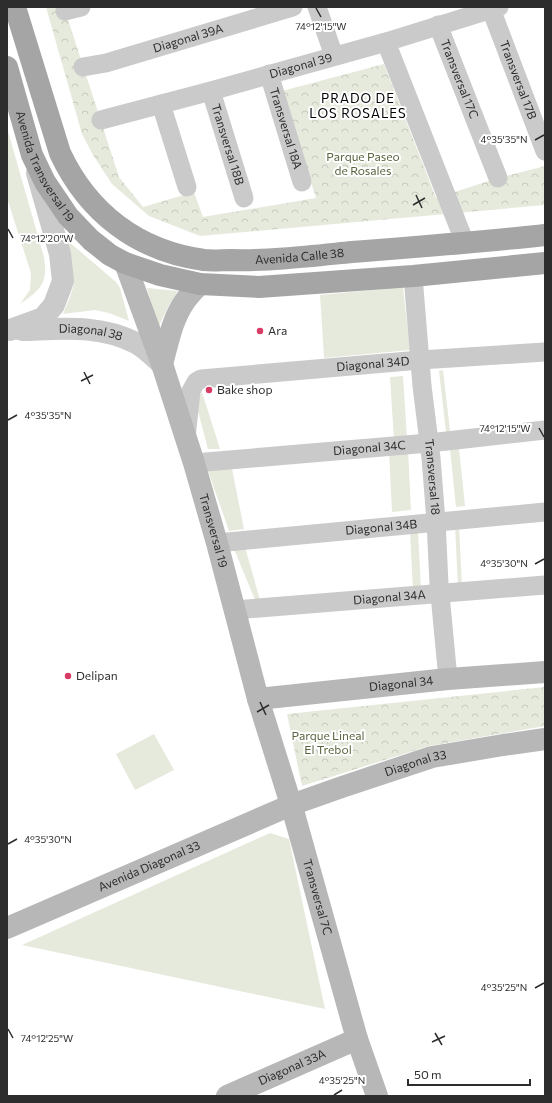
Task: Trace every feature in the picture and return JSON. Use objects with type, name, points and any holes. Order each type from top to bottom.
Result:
[{"type":"main road","name":"Avenida Transversal 19","points":[[15,7],[60,153],[78,186]]},
{"type":"main road","name":"Avenida Transversal 19","points":[[7,68],[32,156],[45,182],[68,216],[91,240],[110,255],[125,263]]},
{"type":"main road","name":"Avenida Calle 38","points":[[78,186],[95,206],[109,219],[136,238],[158,248],[182,256],[206,260],[255,260],[545,235]]},
{"type":"main road","points":[[125,263],[160,275],[200,284],[259,287],[413,276],[545,263]]},
{"type":"main road","name":"Transversal 19","points":[[125,263],[162,364],[194,463],[217,542],[258,699]]},
{"type":"main road","points":[[162,364],[178,312],[185,300],[200,284]]},
{"type":"main road","name":"Diagonal 34","points":[[258,699],[448,679],[545,672]]},
{"type":"main road","name":"Transversal 7C","points":[[258,699],[291,805],[358,1039],[378,1096]]},
{"type":"main road","name":"Diagonal 33","points":[[291,805],[432,757],[545,739]]},
{"type":"main road","name":"Avenida Diagonal 33","points":[[7,928],[291,805]]},
{"type":"main road","name":"Diagonal 33A","points":[[227,1096],[358,1039]]},
{"type":"street","name":"Diagonal 39A","points":[[83,67],[106,63],[293,7]]},
{"type":"street","points":[[317,7],[334,56]]},
{"type":"street","name":"Diagonal 39","points":[[101,120],[386,42],[495,8]]},
{"type":"street","name":"Transversal 17B","points":[[495,8],[545,151]]},
{"type":"street","name":"Transversal 17C","points":[[438,25],[498,178]]},
{"type":"street","points":[[386,42],[465,243]]},
{"type":"street","name":"Transversal 18A","points":[[270,74],[302,182]]},
{"type":"street","name":"Transversal 18B","points":[[211,91],[244,198]]},
{"type":"street","points":[[161,104],[187,187]]},
{"type":"street","name":"Diagonal 38","points":[[9,330],[43,318],[54,305],[63,281],[60,254],[32,156]]},
{"type":"street","name":"Transversal 18","points":[[413,276],[436,521],[439,584],[448,679]]},
{"type":"street","name":"Diagonal 38","points":[[9,330],[86,329],[113,333],[137,343],[162,364]]},
{"type":"street","name":"Diagonal 34D","points":[[186,439],[191,391],[196,382],[201,379],[420,360],[545,352]]},
{"type":"street","name":"Diagonal 34C","points":[[194,463],[429,443],[545,430]]},
{"type":"street","name":"Diagonal 34B","points":[[217,542],[545,512]]},
{"type":"street","name":"Diagonal 34A","points":[[234,610],[545,585]]},
{"type":"green space","name":"Parque Paseo de Rosales","points":[[46,7],[64,7],[119,177],[143,207],[194,192],[203,217],[316,198],[282,91],[384,64],[436,198],[498,178],[545,166],[545,205],[200,236],[149,216],[112,184],[93,155],[82,134]]},
{"type":"green space","points":[[7,128],[44,257],[45,266],[44,280],[38,290],[20,304],[30,290],[31,273],[7,198]]},
{"type":"green space","points":[[61,235],[116,282],[120,288],[129,321],[109,313],[95,310],[63,314],[74,284]]},
{"type":"green space","points":[[403,287],[410,350],[324,358],[320,295]]},
{"type":"green space","points":[[147,288],[178,291],[169,305],[158,328]]},
{"type":"green space","points":[[443,370],[450,431],[446,432],[439,371]]},
{"type":"green space","points":[[403,376],[407,439],[394,440],[390,377]]},
{"type":"green space","points":[[202,392],[220,449],[208,449],[195,400]]},
{"type":"green space","points":[[459,448],[465,506],[456,507],[450,449]]},
{"type":"green space","points":[[408,450],[411,510],[392,512],[389,451]]},
{"type":"green space","points":[[207,468],[232,469],[244,529],[229,531]]},
{"type":"green space","points":[[455,525],[459,525],[462,587],[458,587]]},
{"type":"green space","points":[[410,530],[418,530],[421,590],[413,591]]},
{"type":"green space","points":[[245,547],[260,600],[255,600],[234,549]]},
{"type":"green space","name":"Parque Lineal El Trebol","points":[[545,687],[545,726],[429,746],[302,786],[287,714]]},
{"type":"green space","points":[[154,734],[174,770],[135,790],[116,754]]},
{"type":"green space","points":[[270,833],[289,839],[325,1009],[22,945]]},
{"type":"place","name":"Ara","points":[[260,331]]},
{"type":"place","name":"Bake shop","points":[[209,390]]},
{"type":"place","name":"Delipan","points":[[68,676]]},
{"type":"district","name":"PRADO DE LOS ROSALES","points":[[358,106]]}]
